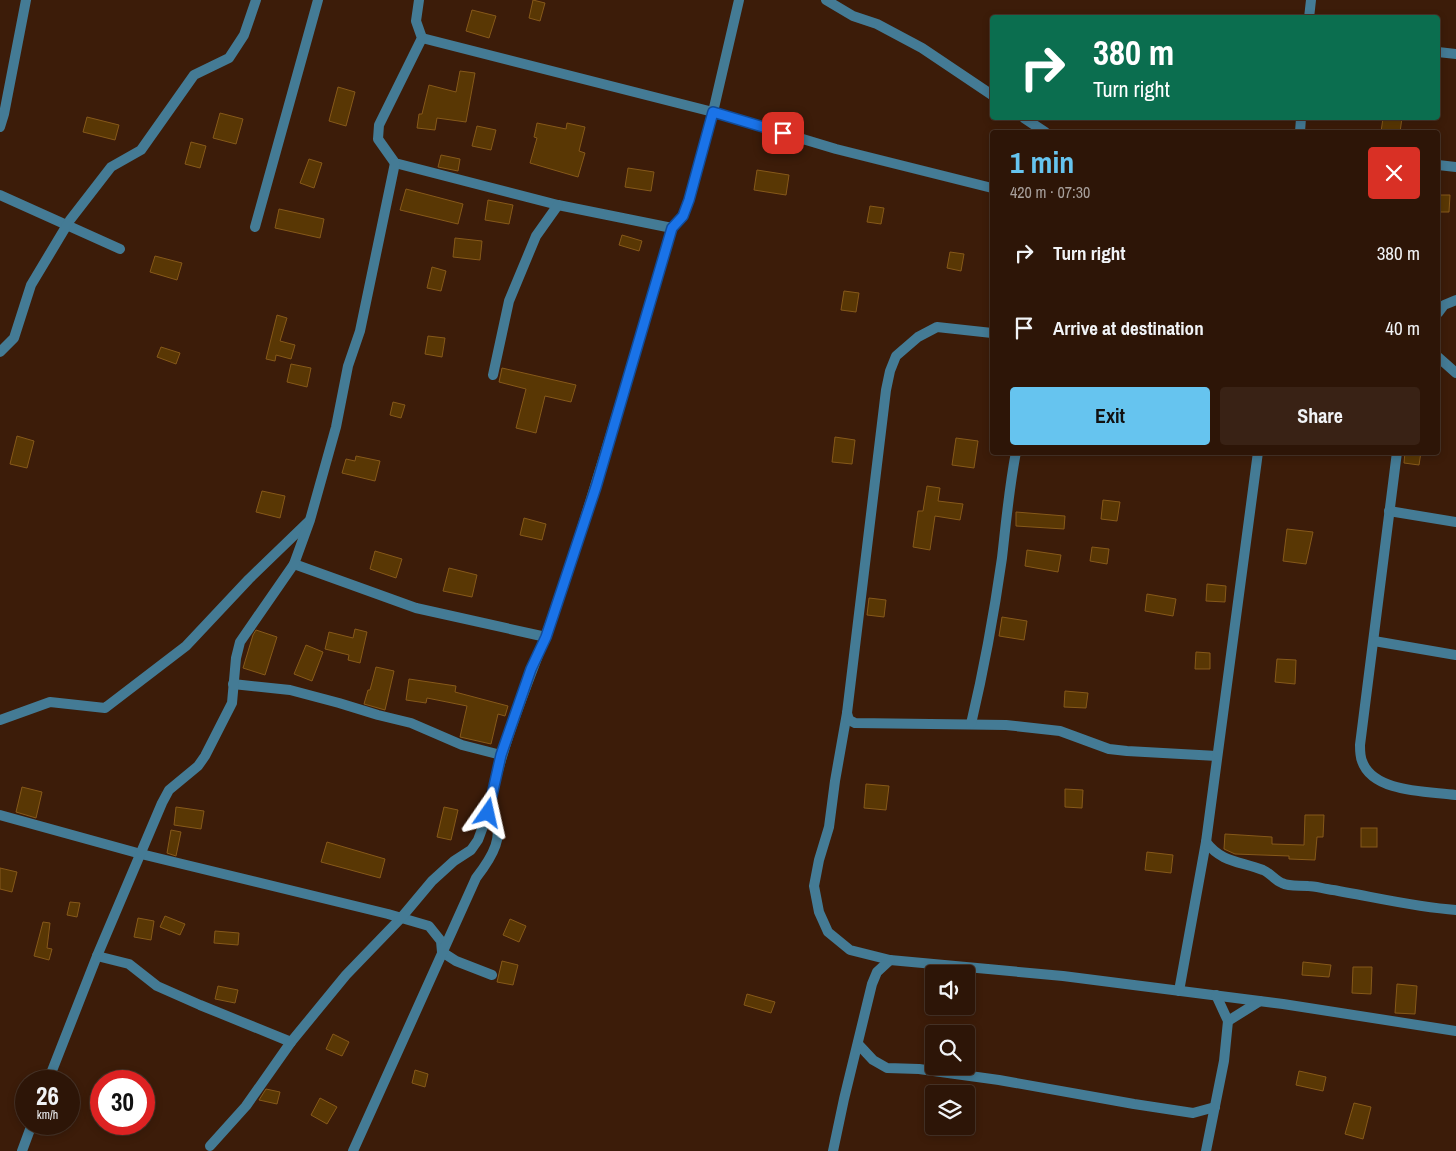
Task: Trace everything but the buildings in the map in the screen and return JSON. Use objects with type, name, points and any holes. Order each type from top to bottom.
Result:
[{"type":"street","points":[[0,127],[26,0]]},
{"type":"street","points":[[0,352],[14,338],[31,286],[67,226],[111,167],[141,150],[194,75],[229,58],[244,35],[256,0]]},
{"type":"street","points":[[255,227],[318,0]]},
{"type":"street","points":[[419,0],[416,21],[422,38],[378,125],[378,139],[394,163],[558,205],[672,228]]},
{"type":"street","points":[[210,1146],[246,1106],[292,1042],[346,975],[432,881],[454,861],[471,850],[478,840],[488,813],[501,755],[531,669],[546,637],[596,487],[672,228],[683,216],[689,200],[713,112],[739,0]]},
{"type":"street","points":[[826,0],[853,16],[877,24],[922,48],[990,95]]},
{"type":"street","points":[[1309,15],[1311,0]]},
{"type":"street","points":[[422,38],[713,112],[836,149],[990,188]]},
{"type":"street","points":[[1440,52],[1456,54]]},
{"type":"street","points":[[1027,120],[1042,130]]},
{"type":"street","points":[[52,1070],[97,956],[162,803],[169,790],[198,766],[205,756],[232,703],[236,658],[240,642],[294,564],[310,520],[336,427],[348,366],[360,331],[394,163]]},
{"type":"street","points":[[1440,164],[1456,167]]},
{"type":"street","points":[[0,195],[120,249]]},
{"type":"street","points":[[493,375],[509,301],[536,236],[558,205]]},
{"type":"street","points":[[1440,308],[1456,300]]},
{"type":"street","points":[[990,333],[937,327],[918,337],[896,356],[890,371],[886,390],[847,713],[829,827],[819,860],[814,886],[819,912],[828,932],[850,950],[890,960],[1063,976],[1260,1001],[1456,1031]]},
{"type":"street","points":[[1440,359],[1456,373]]},
{"type":"street","points":[[971,724],[990,634],[1015,455]]},
{"type":"street","points":[[1179,991],[1206,842],[1258,455]]},
{"type":"street","points":[[1397,455],[1360,745],[1361,760],[1374,779],[1389,786],[1456,795]]},
{"type":"street","points":[[1389,511],[1456,522]]},
{"type":"street","points":[[0,720],[50,702],[105,708],[186,646],[249,579],[310,520]]},
{"type":"street","points":[[294,564],[416,608],[546,637]]},
{"type":"street","points":[[1374,641],[1456,655]]},
{"type":"street","points":[[233,684],[290,690],[411,723],[462,745],[501,755]]},
{"type":"street","points":[[847,713],[849,720],[855,723],[1006,725],[1060,731],[1109,749],[1217,756]]},
{"type":"street","points":[[353,1151],[476,878],[488,862],[499,835],[498,824],[488,813]]},
{"type":"street","points":[[0,815],[141,854],[428,926],[441,941],[442,952]]},
{"type":"street","points":[[1206,842],[1219,856],[1263,870],[1271,874],[1280,883],[1347,892],[1432,908],[1456,910]]},
{"type":"street","points":[[442,952],[456,961],[492,975]]},
{"type":"street","points":[[97,956],[129,964],[157,986],[292,1042]]},
{"type":"street","points":[[833,1151],[872,984],[877,972],[890,960]]},
{"type":"street","points":[[1206,1151],[1224,1061],[1228,1021],[1216,996]]},
{"type":"street","points":[[1228,1021],[1260,1001]]},
{"type":"street","points":[[858,1044],[873,1060],[887,1068],[919,1069],[998,1080],[1193,1113],[1215,1107]]},
{"type":"street","points":[[22,1151],[28,1135]]},
{"type":"route","points":[[488,813],[501,755],[531,669],[546,637],[596,487],[672,228],[683,216],[689,200],[713,112],[783,133]]}]
